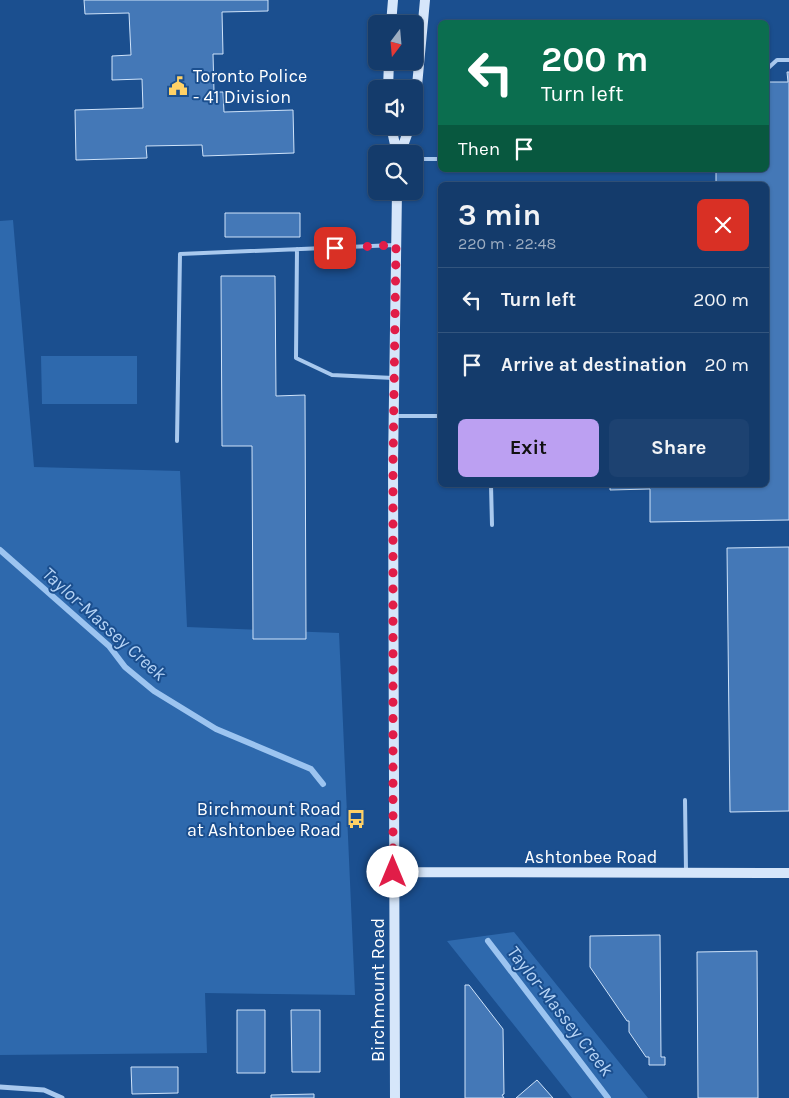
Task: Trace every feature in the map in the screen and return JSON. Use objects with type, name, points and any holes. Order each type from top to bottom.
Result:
[{"type":"main road","points":[[392,15],[393,0]]},
{"type":"main road","points":[[418,80],[425,0]]},
{"type":"main road","name":"Birchmount Road","points":[[395,1098],[393,416],[397,200]]},
{"type":"main road","name":"Ashtonbee Road","points":[[393,872],[789,873]]},
{"type":"street","points":[[0,1087],[44,1090],[62,1098]]},
{"type":"lane","points":[[769,67],[777,60],[789,60]]},
{"type":"lane","points":[[423,159],[438,159]]},
{"type":"lane","points":[[177,441],[180,254],[396,245]]},
{"type":"lane","points":[[297,249],[296,358],[332,375],[394,378]]},
{"type":"lane","points":[[393,416],[438,416]]},
{"type":"lane","points":[[491,487],[492,525]]},
{"type":"lane","points":[[685,800],[686,874]]},
{"type":"shaded area","points":[[13,220],[34,467],[180,471],[187,627],[339,633],[355,995],[205,993],[207,1053],[0,1055],[0,221]]},
{"type":"shaded area","points":[[41,356],[137,356],[137,404],[42,404]]},
{"type":"shaded area","points":[[514,932],[648,1098],[572,1098],[447,941]]},
{"type":"building","name":"Toronto Police - 41 Division","points":[[84,0],[268,0],[268,11],[222,12],[223,54],[213,54],[214,92],[223,92],[224,112],[293,110],[294,153],[203,156],[202,145],[146,146],[147,158],[76,160],[75,110],[143,108],[142,79],[112,80],[112,56],[131,55],[129,13],[85,14]]},
{"type":"building","points":[[787,72],[789,72],[789,520],[650,522],[650,489],[610,490],[610,487],[769,487],[769,182],[716,182],[716,172],[769,172],[769,82],[788,82]]},
{"type":"building","points":[[225,213],[300,213],[300,237],[225,237]]},
{"type":"building","points":[[221,276],[275,276],[276,396],[305,395],[306,639],[253,639],[252,446],[222,446]]},
{"type":"building","points":[[789,547],[789,811],[730,812],[727,548]]},
{"type":"building","points":[[660,935],[661,1057],[665,1057],[665,1065],[649,1065],[649,1057],[646,1057],[629,1032],[629,1021],[627,1021],[590,967],[590,936]]},
{"type":"building","points":[[757,951],[758,1098],[698,1098],[697,952]]},
{"type":"building","points":[[465,985],[469,985],[503,1029],[504,1094],[502,1095],[504,1098],[465,1098]]},
{"type":"building","points":[[237,1010],[265,1010],[265,1073],[237,1073]]},
{"type":"building","points":[[291,1010],[320,1010],[320,1072],[292,1072]]},
{"type":"building","points":[[131,1067],[178,1067],[178,1093],[132,1094]]},
{"type":"building","points":[[537,1080],[553,1098],[516,1098]]},
{"type":"building","points":[[314,1094],[314,1098],[271,1098],[271,1095]]},
{"type":"waterway","name":"Taylor-Massey Creek","points":[[0,550],[109,646],[125,667],[154,691],[216,729],[311,769],[323,784]]},
{"type":"waterway","name":"Taylor-Massey Creek","points":[[488,941],[608,1098]]},
{"type":"place","name":"Toronto Police - 41 Division","points":[[178,86]]},
{"type":"place","name":"Birchmount Road at Ashtonbee Road","points":[[356,819]]},
{"type":"route","points":[[335,248],[396,245],[393,465],[393,872]]}]
